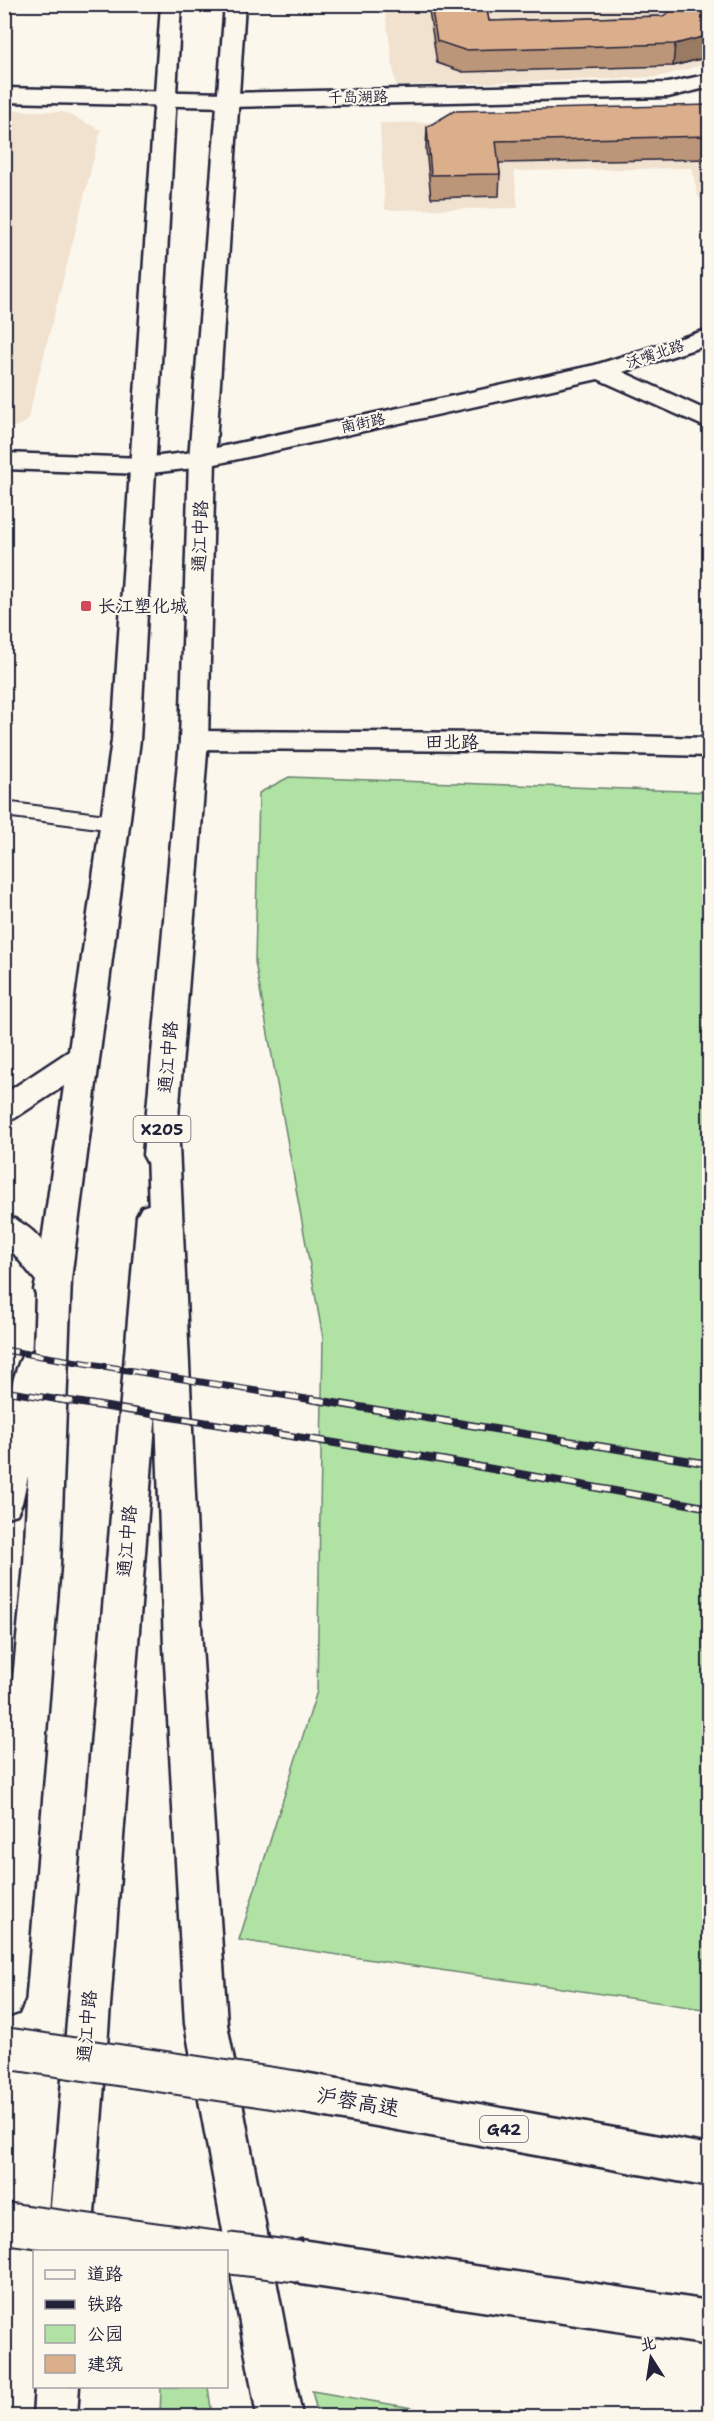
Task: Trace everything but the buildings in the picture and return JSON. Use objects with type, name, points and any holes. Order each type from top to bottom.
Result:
[{"type":"main road","points":[[4,1999],[42,1565],[54,1279],[126,740],[171,4]]},
{"type":"main road","name":"通江中路","points":[[69,2250],[194,740],[202,459],[235,4]]},
{"type":"main road","name":"千岛湖路","points":[[4,95],[227,100],[668,90],[710,80]]},
{"type":"main road","name":"沃嘴北路","points":[[601,371],[710,336]]},
{"type":"main road","points":[[601,371],[710,422]]},
{"type":"main road","name":"南街路","points":[[4,462],[143,466],[202,459],[601,371]]},
{"type":"main road","name":"田北路","points":[[194,740],[513,742],[710,747]]},
{"type":"main road","points":[[4,1110],[83,1057]]},
{"type":"main road","points":[[162,1124],[183,1646],[206,2024],[280,2416]]},
{"type":"main road","points":[[4,1228],[23,1241],[54,1279]]},
{"type":"main road","points":[[4,1503],[54,1279]]},
{"type":"main road","name":"沪蓉高速","points":[[4,2048],[299,2092],[710,2166]]},
{"type":"main road","points":[[4,2223],[204,2250]]},
{"type":"main road","points":[[228,2253],[710,2323]]},
{"type":"main road","points":[[55,2416],[57,2388]]},
{"type":"lane","points":[[4,809],[114,823]]},
{"type":"shaded area","points":[[384,5],[709,5],[709,63],[658,77],[396,86]]},
{"type":"shaded area","points":[[5,110],[63,112],[101,130],[27,422],[5,430]]},
{"type":"shaded area","points":[[709,112],[709,204],[698,197],[692,168],[514,171],[518,208],[385,210],[380,123],[672,119]]},
{"type":"green space","points":[[289,777],[709,792],[709,2010],[239,1940],[317,1691],[323,1338],[255,962],[259,793]]},
{"type":"green space","points":[[161,2388],[208,2388],[212,2416],[160,2416]]},
{"type":"green space","points":[[312,2391],[460,2416],[318,2416]]},
{"type":"railway","points":[[4,1350],[319,1401]]},
{"type":"railway","points":[[4,1391],[67,1401]]},
{"type":"railway","points":[[57,1399],[442,1460],[710,1508]]},
{"type":"railway","points":[[310,1399],[710,1464]]},
{"type":"place","name":"长江塑化城","points":[[86,606]]}]
